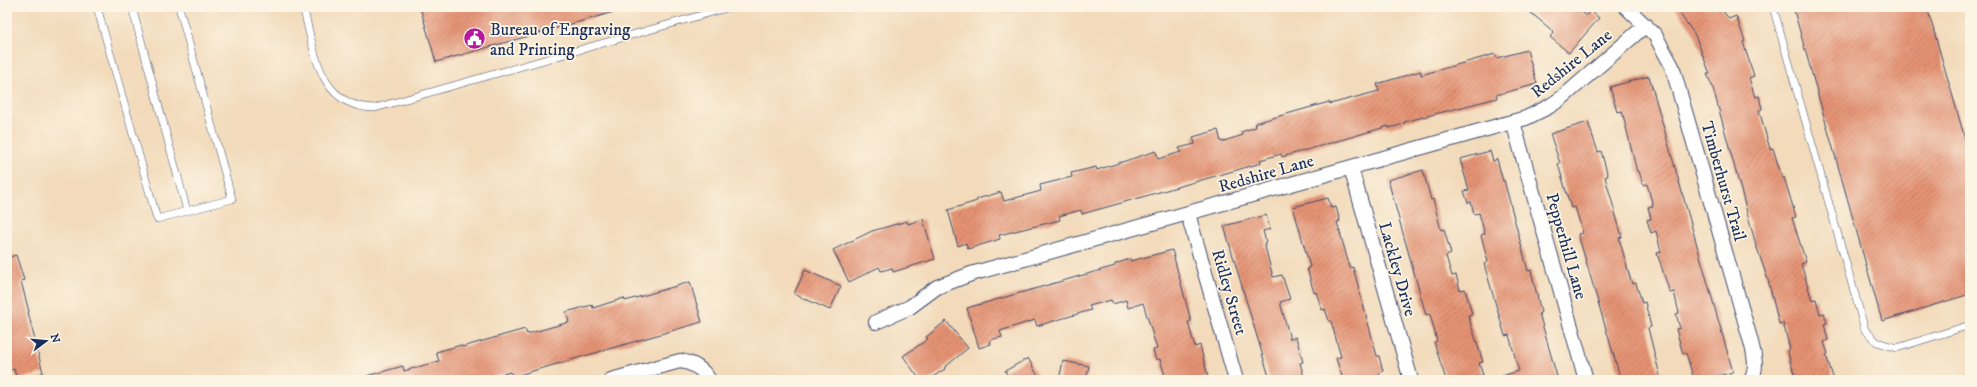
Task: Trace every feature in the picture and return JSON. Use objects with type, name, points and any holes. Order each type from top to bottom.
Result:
[{"type":"street","name":"Timberhurst Trail","points":[[1626,7],[1646,25],[1662,44],[1672,66],[1751,342],[1755,359],[1754,375],[1751,380]]},
{"type":"street","name":"Redshire Lane","points":[[876,322],[910,307],[937,287],[971,274],[1351,168],[1537,114],[1550,106],[1646,25]]},
{"type":"street","name":"Pepperhill Lane","points":[[1513,122],[1586,380]]},
{"type":"street","name":"Lackley Drive","points":[[1351,168],[1411,380]]},
{"type":"street","name":"Ridley Street","points":[[1188,214],[1236,380]]},
{"type":"street","points":[[611,380],[680,362],[690,363],[699,367],[709,380]]},
{"type":"lane","points":[[97,7],[157,219],[232,199],[179,7]]},
{"type":"lane","points":[[132,7],[187,211]]},
{"type":"lane","points":[[303,7],[325,82],[337,95],[350,103],[375,108],[730,7]]},
{"type":"lane","points":[[1773,7],[1865,330],[1877,342],[1897,348],[1970,325]]},
{"type":"building","name":"Bureau of Engraving and Printing","points":[[420,7],[621,7],[621,10],[436,62]]},
{"type":"building","points":[[1524,7],[1576,7],[1586,16],[1590,10],[1599,18],[1569,53],[1550,37],[1554,32]]},
{"type":"building","points":[[1675,7],[1720,7],[1729,19],[1736,16],[1745,41],[1743,42],[1754,76],[1749,78],[1755,97],[1759,96],[1762,109],[1759,110],[1770,149],[1773,148],[1782,178],[1784,177],[1796,217],[1792,218],[1806,262],[1801,264],[1812,300],[1816,299],[1820,314],[1824,313],[1827,323],[1824,324],[1828,340],[1824,342],[1828,354],[1826,355],[1834,380],[1796,380],[1787,350],[1790,349],[1783,323],[1779,324],[1768,280],[1756,245],[1713,88],[1707,74],[1710,74],[1695,35]]},
{"type":"building","points":[[1793,7],[1927,7],[1970,156],[1970,294],[1882,321]]},
{"type":"building","points":[[1527,50],[1537,84],[1496,95],[1497,98],[1404,122],[1404,124],[1389,128],[1389,126],[1282,157],[1281,154],[1260,160],[1261,163],[1082,214],[1081,210],[1059,216],[1060,220],[999,235],[1000,239],[968,249],[966,243],[958,246],[948,210],[977,201],[977,199],[1001,192],[1004,201],[1041,191],[1040,185],[1072,177],[1071,173],[1096,167],[1097,170],[1156,151],[1158,159],[1181,152],[1179,148],[1195,144],[1193,137],[1218,130],[1221,142],[1243,135],[1241,132],[1256,127],[1255,123],[1329,102],[1330,104],[1379,91],[1377,84],[1421,71],[1421,75],[1495,54],[1497,58]]},
{"type":"building","points":[[1649,76],[1733,372],[1703,380],[1694,380],[1686,353],[1683,354],[1676,329],[1680,328],[1676,314],[1679,313],[1674,292],[1670,293],[1657,253],[1661,252],[1656,231],[1651,233],[1647,220],[1651,219],[1648,207],[1653,206],[1647,184],[1643,185],[1639,171],[1637,172],[1622,111],[1617,112],[1610,87]]},
{"type":"building","points":[[1588,122],[1598,152],[1601,151],[1608,176],[1605,177],[1622,237],[1619,238],[1632,284],[1636,283],[1642,303],[1645,302],[1651,327],[1648,328],[1661,380],[1621,380],[1578,234],[1583,233],[1575,207],[1571,208],[1558,164],[1560,163],[1550,134]]},
{"type":"building","points":[[1490,151],[1493,161],[1497,159],[1528,271],[1531,270],[1541,312],[1539,313],[1558,380],[1498,380],[1498,377],[1519,371],[1509,335],[1505,336],[1484,264],[1488,262],[1481,235],[1485,234],[1479,213],[1474,214],[1471,202],[1468,203],[1464,191],[1469,190],[1460,159]]},
{"type":"building","points":[[1423,170],[1431,200],[1433,199],[1441,230],[1444,229],[1451,254],[1446,256],[1452,276],[1456,275],[1460,290],[1465,289],[1472,314],[1468,315],[1483,362],[1479,363],[1483,375],[1465,380],[1446,380],[1434,342],[1437,341],[1430,314],[1426,315],[1388,180]]},
{"type":"building","points":[[1328,198],[1331,208],[1336,207],[1340,221],[1337,222],[1350,268],[1353,267],[1377,356],[1379,356],[1383,371],[1379,373],[1381,380],[1343,380],[1336,358],[1341,357],[1331,321],[1329,321],[1325,309],[1322,310],[1316,292],[1314,293],[1307,268],[1310,267],[1293,207]]},
{"type":"building","points":[[1266,215],[1270,229],[1263,231],[1266,242],[1264,243],[1273,277],[1282,275],[1290,299],[1280,302],[1290,339],[1296,337],[1303,362],[1300,363],[1305,380],[1270,380],[1224,226]]},
{"type":"building","points":[[923,219],[935,259],[893,272],[892,268],[881,271],[879,267],[849,282],[833,250],[872,231],[907,221],[908,224]]},
{"type":"building","points":[[1172,250],[1191,321],[1188,322],[1195,347],[1200,345],[1208,377],[1199,380],[1166,380],[1160,359],[1156,360],[1153,350],[1157,349],[1143,303],[1128,308],[1126,300],[1113,304],[1111,300],[1089,306],[1091,310],[1037,326],[1035,320],[1000,331],[1002,337],[990,340],[991,344],[979,348],[967,308],[1115,266],[1115,264],[1130,259],[1131,261]]},
{"type":"building","points":[[16,255],[24,280],[21,281],[43,373],[17,380],[14,369],[7,371],[7,258]]},
{"type":"building","points":[[805,270],[841,286],[830,310],[794,294]]},
{"type":"building","points":[[690,282],[702,322],[512,377],[511,372],[491,377],[492,380],[364,380],[363,377],[403,366],[404,371],[439,361],[436,352],[461,345],[462,347],[525,329],[527,334],[569,322],[566,312],[592,305],[593,308],[624,298],[625,301]]},
{"type":"building","points":[[946,321],[968,348],[944,368],[945,369],[928,380],[920,380],[903,356],[928,339],[926,337]]},
{"type":"building","points":[[1028,358],[1040,380],[1010,380],[1005,371]]},
{"type":"building","points":[[1063,361],[1089,366],[1086,380],[1059,380]]},
{"type":"place","name":"Bureau of Engraving and Printing","points":[[475,39]]}]
